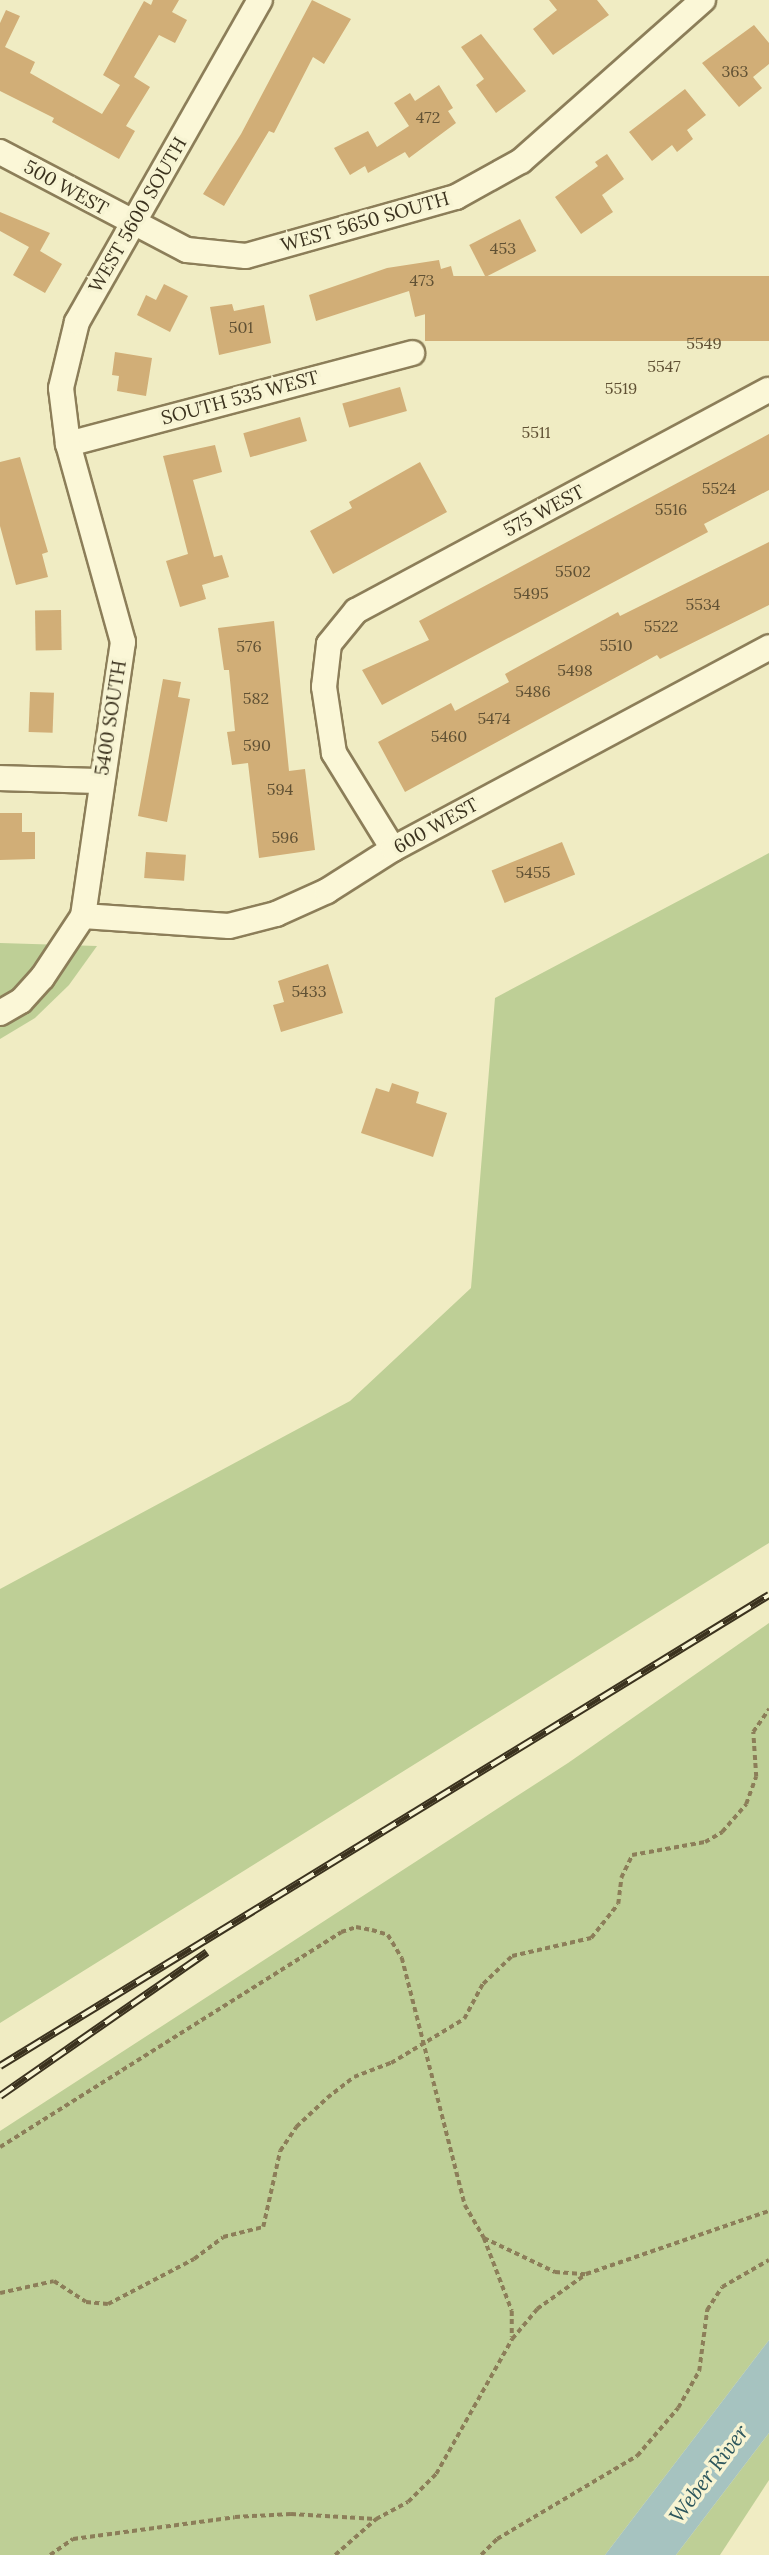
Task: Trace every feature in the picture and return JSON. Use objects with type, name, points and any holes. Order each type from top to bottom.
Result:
[{"type":"street","name":"WEST 5600 SOUTH","points":[[68,444],[61,388],[77,322],[260,0]]},
{"type":"street","name":"WEST 5650 SOUTH","points":[[132,225],[187,250],[246,256],[456,197],[521,161],[703,0]]},
{"type":"street","name":"500 WEST","points":[[0,152],[132,225]]},
{"type":"street","name":"SOUTH 535 WEST","points":[[68,444],[412,353]]},
{"type":"street","name":"575 WEST","points":[[393,849],[334,752],[324,687],[329,644],[356,611],[769,390]]},
{"type":"street","name":"5400 SOUTH","points":[[68,444],[123,642],[83,916]]},
{"type":"street","name":"600 WEST","points":[[83,916],[229,926],[276,914],[327,891],[393,849],[769,646]]},
{"type":"street","points":[[0,778],[102,781]]},
{"type":"street","points":[[0,1013],[21,1001],[42,978],[83,916]]},
{"type":"path","points":[[0,2293],[54,2281],[86,2302],[108,2304],[194,2259],[223,2237],[263,2227],[280,2151],[296,2127],[354,2077],[391,2063],[464,2019],[483,1983],[512,1956],[592,1938],[618,1904],[621,1878],[632,1854],[705,1842],[722,1832],[746,1804],[756,1777],[752,1732],[769,1709]]},
{"type":"path","points":[[0,2147],[356,1927],[388,1935],[402,1958],[465,2205],[484,2238],[512,2311],[512,2339]]},
{"type":"path","points":[[335,2555],[376,2519],[408,2502],[436,2474],[512,2339],[537,2309],[586,2274],[769,2211]]},
{"type":"path","points":[[484,2238],[555,2272],[586,2274]]},
{"type":"path","points":[[481,2555],[497,2539],[636,2456],[678,2408],[699,2371],[707,2310],[722,2287],[769,2260]]},
{"type":"path","points":[[50,2555],[74,2539],[235,2517],[291,2514],[376,2519]]},
{"type":"green space","points":[[769,853],[769,1543],[0,2023],[0,1589],[350,1401],[471,1288],[495,998]]},
{"type":"green space","points":[[0,943],[97,946],[69,985],[35,1018],[0,1039]]},
{"type":"green space","points":[[769,1623],[769,2340],[605,2555],[0,2555],[0,2131],[568,1763]]},
{"type":"green space","points":[[769,2433],[769,2480],[720,2555],[676,2555]]},
{"type":"water","name":"Weber River","points":[[769,2340],[769,2433],[676,2555],[605,2555]]},
{"type":"building","points":[[153,0],[179,0],[172,12],[187,20],[175,43],[159,35],[134,77],[150,87],[126,126],[135,131],[119,159],[52,122],[54,118],[0,91],[0,23],[6,10],[20,16],[5,47],[35,62],[30,73],[102,114],[120,85],[103,75],[144,1],[151,5]]},
{"type":"building","points":[[312,0],[351,19],[324,64],[313,57],[274,133],[269,131],[224,206],[203,194],[241,134]]},
{"type":"building","points":[[549,0],[597,0],[609,15],[553,55],[533,29],[557,10]]},
{"type":"building","points":[[754,25],[769,43],[769,64],[753,77],[762,88],[739,107],[702,63]]},
{"type":"building","points":[[481,34],[526,91],[496,113],[476,85],[484,79],[461,47]]},
{"type":"building","points":[[439,85],[453,108],[448,111],[456,123],[409,158],[405,152],[368,173],[365,166],[350,175],[334,148],[368,131],[377,147],[409,126],[394,103],[410,93],[415,101]]},
{"type":"building","points":[[685,89],[706,115],[687,130],[693,139],[677,152],[672,145],[652,161],[629,132]]},
{"type":"building","points":[[607,154],[624,179],[602,195],[613,212],[581,234],[555,197],[598,166],[595,162]]},
{"type":"building","points":[[0,212],[50,233],[40,251],[62,264],[45,293],[13,275],[29,247],[0,231]]},
{"type":"building","points":[[520,219],[536,251],[486,277],[469,245]]},
{"type":"building","points":[[439,260],[441,269],[451,266],[458,294],[430,301],[433,312],[415,317],[409,291],[316,321],[309,295],[387,268]]},
{"type":"building","points":[[425,276],[769,276],[769,341],[425,341]]},
{"type":"building","points":[[164,284],[188,296],[170,332],[137,315],[146,295],[156,300]]},
{"type":"building","points":[[232,304],[234,311],[264,305],[271,343],[219,355],[210,307]]},
{"type":"building","points":[[115,352],[152,358],[146,396],[117,391],[119,376],[112,375]]},
{"type":"building","points":[[400,387],[407,411],[349,428],[342,404]]},
{"type":"building","points":[[300,417],[307,441],[250,457],[243,433]]},
{"type":"building","points":[[769,434],[769,490],[704,524],[708,532],[382,705],[362,670],[429,640],[419,621]]},
{"type":"building","points":[[215,445],[222,472],[193,480],[214,557],[222,555],[229,577],[202,585],[206,599],[180,607],[166,561],[188,554],[163,456]]},
{"type":"building","points":[[20,457],[48,552],[42,554],[48,577],[16,585],[0,526],[0,462]]},
{"type":"building","points":[[420,462],[447,512],[333,574],[310,531],[352,508],[349,502]]},
{"type":"building","points":[[769,542],[769,605],[660,659],[657,655],[405,792],[378,742],[451,703],[455,711],[509,682],[505,674],[618,612],[620,616]]},
{"type":"building","points":[[35,610],[61,610],[62,650],[36,650]]},
{"type":"building","points":[[274,621],[289,771],[305,769],[315,850],[259,858],[248,763],[232,765],[227,732],[235,731],[229,670],[224,670],[218,628]]},
{"type":"building","points":[[163,679],[181,682],[178,697],[190,699],[167,822],[138,816]]},
{"type":"building","points":[[30,692],[54,693],[53,733],[29,732]]},
{"type":"building","points":[[0,813],[22,813],[22,832],[35,832],[35,859],[0,860]]},
{"type":"building","points":[[562,842],[575,874],[505,903],[492,870]]},
{"type":"building","points":[[146,852],[186,855],[184,881],[144,878]]},
{"type":"building","points":[[328,964],[343,1013],[281,1032],[273,1005],[284,1002],[278,981]]},
{"type":"building","points":[[392,1083],[419,1092],[416,1103],[447,1113],[433,1157],[361,1133],[376,1088],[389,1092]]},
{"type":"railway","points":[[0,2066],[769,1595]]},
{"type":"railway","points":[[0,2096],[207,1952]]}]
